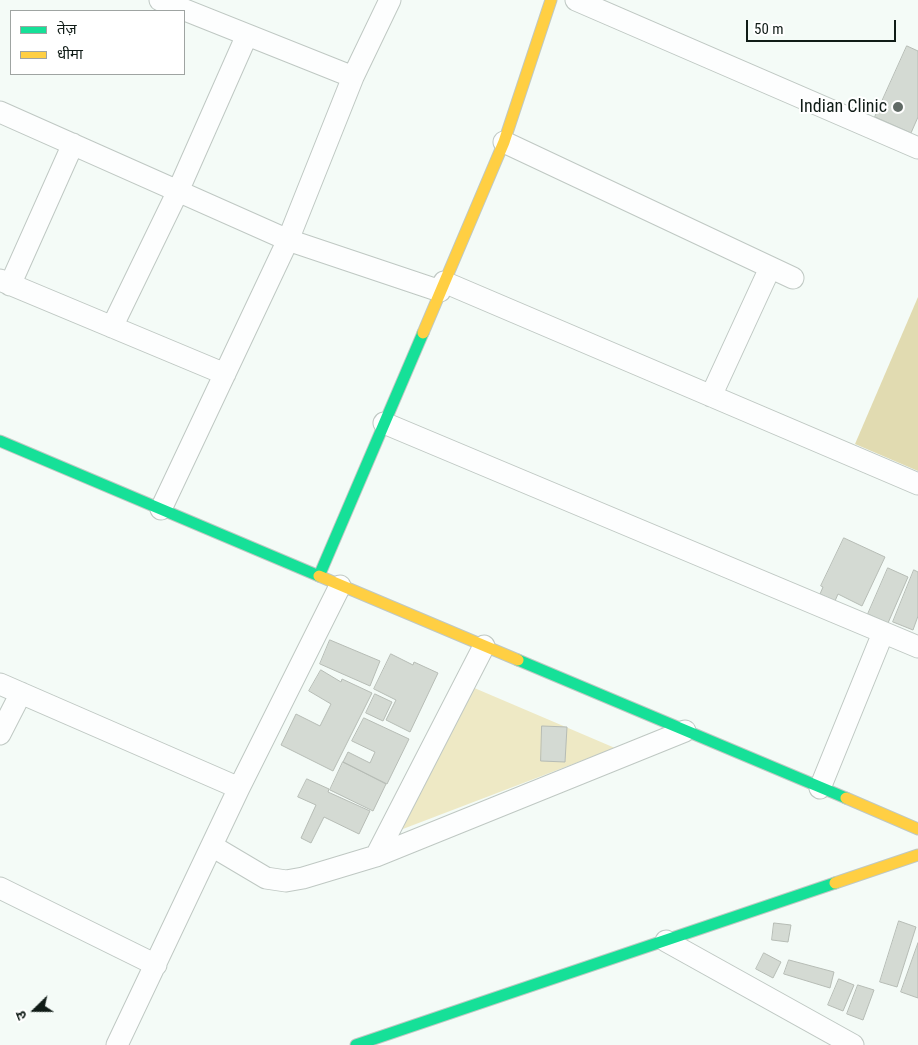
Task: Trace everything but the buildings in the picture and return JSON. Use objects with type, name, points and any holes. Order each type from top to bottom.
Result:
[{"type":"street","points":[[160,0],[185,10]]},
{"type":"street","points":[[161,509],[288,240],[354,77],[390,0]]},
{"type":"street","points":[[319,576],[504,142],[552,0]]},
{"type":"street","points":[[576,0],[918,148]]},
{"type":"street","points":[[185,10],[354,77]]},
{"type":"street","points":[[112,327],[178,191],[247,35]]},
{"type":"street","points":[[0,112],[288,240],[442,287],[712,396],[918,484]]},
{"type":"street","points":[[504,142],[793,278]]},
{"type":"street","points":[[72,144],[5,283],[225,374]]},
{"type":"street","points":[[712,396],[770,268]]},
{"type":"street","points":[[384,423],[918,647]]},
{"type":"street","points":[[0,441],[918,829]]},
{"type":"street","points":[[118,1045],[239,788],[340,586]]},
{"type":"street","points":[[820,788],[883,633]]},
{"type":"street","points":[[376,856],[484,646]]},
{"type":"street","points":[[0,684],[239,788]]},
{"type":"street","points":[[0,734],[20,693]]},
{"type":"street","points":[[212,846],[266,878],[286,881],[303,878],[376,856],[685,731]]},
{"type":"street","points":[[356,1045],[918,855]]},
{"type":"street","points":[[0,888],[156,965]]},
{"type":"street","points":[[666,941],[845,1043]]},
{"type":"shaded area","points":[[918,297],[918,471],[855,444]]},
{"type":"shaded area","points":[[472,687],[615,748],[395,832]]},
{"type":"traffic: fast","points":[[319,576],[423,333]]},
{"type":"traffic: fast","points":[[0,441],[319,576]]},
{"type":"traffic: fast","points":[[518,660],[846,798]]},
{"type":"traffic: fast","points":[[356,1045],[835,883]]},
{"type":"traffic: slow","points":[[423,333],[504,142],[551,0]]},
{"type":"traffic: slow","points":[[319,576],[518,660]]},
{"type":"traffic: slow","points":[[846,798],[918,829]]},
{"type":"traffic: slow","points":[[835,883],[918,855]]},
{"type":"place","name":"Indian Clinic","points":[[898,107]]}]
